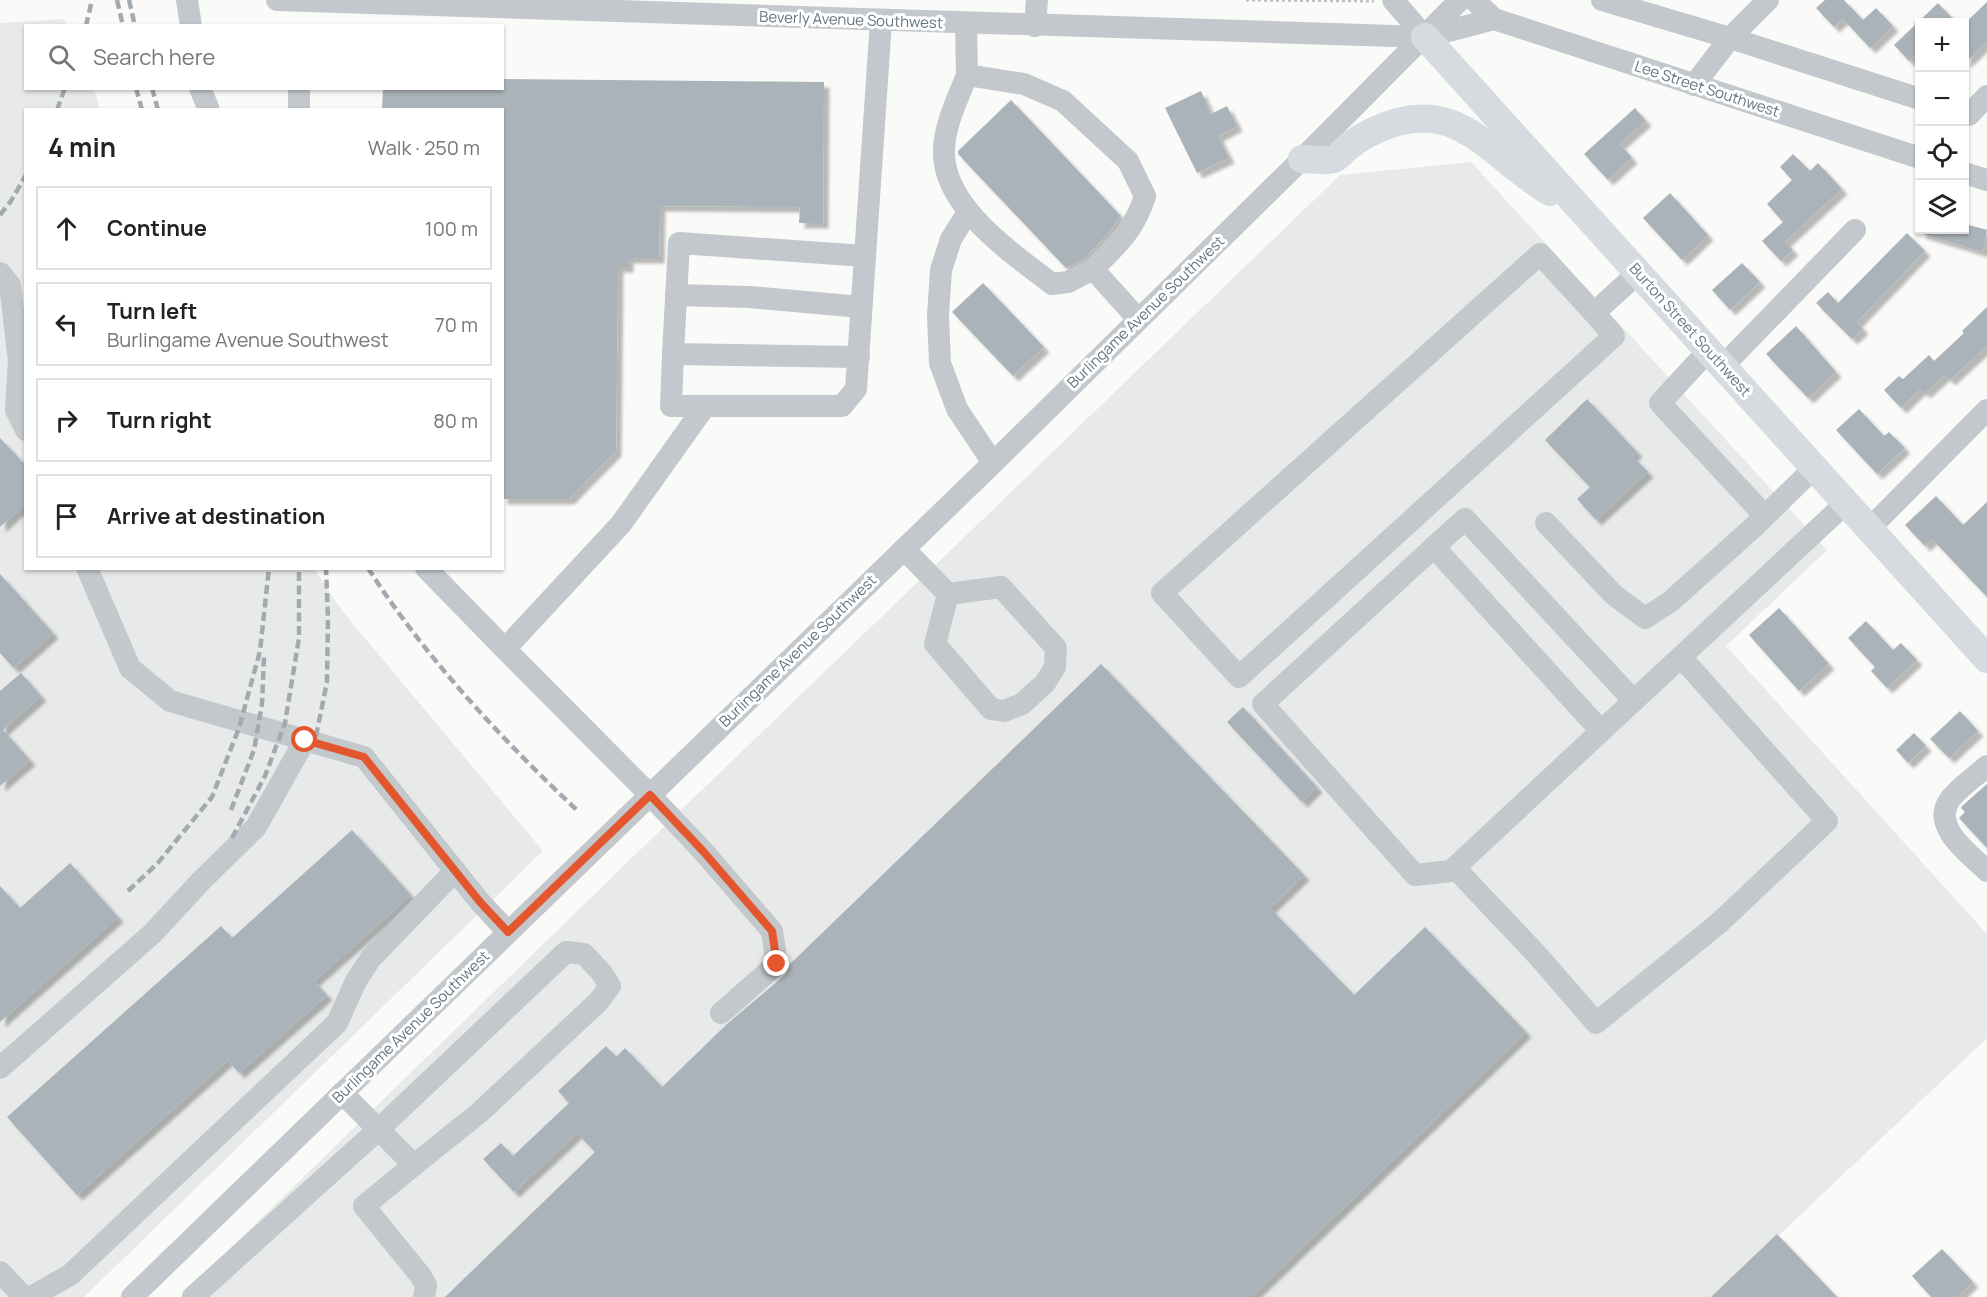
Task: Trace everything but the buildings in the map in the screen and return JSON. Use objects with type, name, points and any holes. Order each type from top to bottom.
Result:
[{"type":"main road","name":"Burton Street Southwest","points":[[1425,37],[1987,659]]},
{"type":"main road","points":[[1302,159],[1334,159],[1366,134],[1394,121],[1422,118],[1446,121],[1482,139],[1533,182],[1583,211]]},
{"type":"street","points":[[188,0],[191,24]]},
{"type":"street","name":"Beverly Avenue Southwest","points":[[277,0],[798,9],[881,21],[1425,37]]},
{"type":"street","points":[[1035,26],[1037,0]]},
{"type":"street","name":"Burlingame Avenue Southwest","points":[[132,1297],[993,463],[1460,0]]},
{"type":"street","name":"Lee Street Southwest","points":[[1474,0],[1494,20],[1915,156]]},
{"type":"street","points":[[1602,0],[1915,97]]},
{"type":"street","points":[[1694,85],[1730,38],[1768,0]]},
{"type":"street","name":"Burton Street Southwest","points":[[1383,1],[1425,37]]},
{"type":"street","points":[[1425,37],[1494,20]]},
{"type":"street","points":[[865,256],[679,243],[671,406],[842,406],[856,389],[881,21]]},
{"type":"street","points":[[966,24],[968,75],[951,117],[944,149],[947,176],[968,212],[1052,284],[1068,282],[1093,269],[1122,240],[1139,216],[1145,196],[1128,162],[1063,101],[1024,84],[968,75]]},
{"type":"street","points":[[201,90],[208,108]]},
{"type":"street","points":[[299,90],[299,108]]},
{"type":"street","points":[[1974,116],[1987,96]]},
{"type":"street","points":[[1969,174],[1987,180]]},
{"type":"street","points":[[968,212],[951,239],[941,270],[938,315],[940,363],[957,409],[993,463]]},
{"type":"street","points":[[1765,516],[1660,403],[1716,359],[1855,230]]},
{"type":"street","points":[[1540,254],[1594,313],[1614,336],[1239,677],[1162,593],[1540,254]]},
{"type":"street","points":[[1093,269],[1138,319]]},
{"type":"street","points":[[0,273],[10,285],[19,361],[16,410],[24,426]]},
{"type":"street","points":[[1594,313],[1638,273]]},
{"type":"street","points":[[676,295],[749,297],[861,307]]},
{"type":"street","points":[[673,354],[859,357]]},
{"type":"street","points":[[505,649],[621,524],[705,406]]},
{"type":"street","points":[[1870,528],[1987,410]]},
{"type":"street","points":[[1546,523],[1614,595],[1645,618],[1670,602],[1815,467]]},
{"type":"street","points":[[1634,701],[1465,519],[1263,704],[1415,875],[1451,871],[1455,868],[1601,731],[1634,701],[1847,502]]},
{"type":"street","points":[[1434,547],[1601,731]]},
{"type":"street","points":[[904,549],[948,594]]},
{"type":"street","points":[[88,570],[130,668],[170,701],[364,757],[480,902],[508,932]]},
{"type":"street","points":[[428,570],[650,795],[702,850],[772,931],[777,964],[721,1013]]},
{"type":"street","points":[[1001,587],[1056,648],[1055,667],[1045,683],[1022,704],[1004,711],[992,709],[935,644],[948,594],[1001,587]]},
{"type":"street","points":[[1455,868],[1539,957],[1596,1023],[1719,923],[1827,821],[1681,657]]},
{"type":"street","points":[[0,1068],[153,933],[256,827],[305,740]]},
{"type":"street","points":[[1987,766],[1951,798],[1946,808],[1945,821],[1951,836],[1987,871]]},
{"type":"street","points":[[31,1297],[70,1275],[337,1023],[356,981],[371,958],[455,871]]},
{"type":"street","points":[[193,1297],[380,1129],[566,952],[584,954],[601,972],[610,986],[598,1002],[479,1113],[364,1206],[420,1275],[426,1285],[424,1297]]},
{"type":"street","points":[[342,1093],[414,1166]]},
{"type":"street","points":[[0,1272],[24,1297]]},
{"type":"path","points":[[1246,0],[1383,1]]},
{"type":"shaded area","points":[[64,19],[66,24],[24,24],[24,90],[94,90],[100,108],[24,108],[24,570],[315,570],[343,612],[543,851],[84,1297],[0,1297],[0,23]]},
{"type":"shaded area","points":[[1471,162],[1827,550],[1726,646],[1987,934],[1987,1038],[1714,1297],[180,1297],[1340,175]]},
{"type":"railway","points":[[86,24],[92,0]]},
{"type":"railway","points":[[117,0],[123,24]]},
{"type":"railway","points":[[129,0],[135,24]]},
{"type":"railway","points":[[58,108],[64,90]]},
{"type":"railway","points":[[137,90],[141,108]]},
{"type":"railway","points":[[153,90],[157,108]]},
{"type":"railway","points":[[0,215],[24,178]]},
{"type":"railway","points":[[128,891],[157,864],[212,797],[239,728],[260,651],[269,570]]},
{"type":"railway","points":[[232,838],[265,776],[285,723],[299,638],[299,570]]},
{"type":"railway","points":[[316,736],[327,682],[326,570]]},
{"type":"railway","points":[[369,570],[439,665],[494,727],[579,812]]},
{"type":"railway","points":[[231,810],[254,750],[262,704],[264,657]]},
{"type":"route","points":[[305,740],[364,757],[480,902],[508,932],[650,795],[702,850],[772,931],[777,964]]}]
